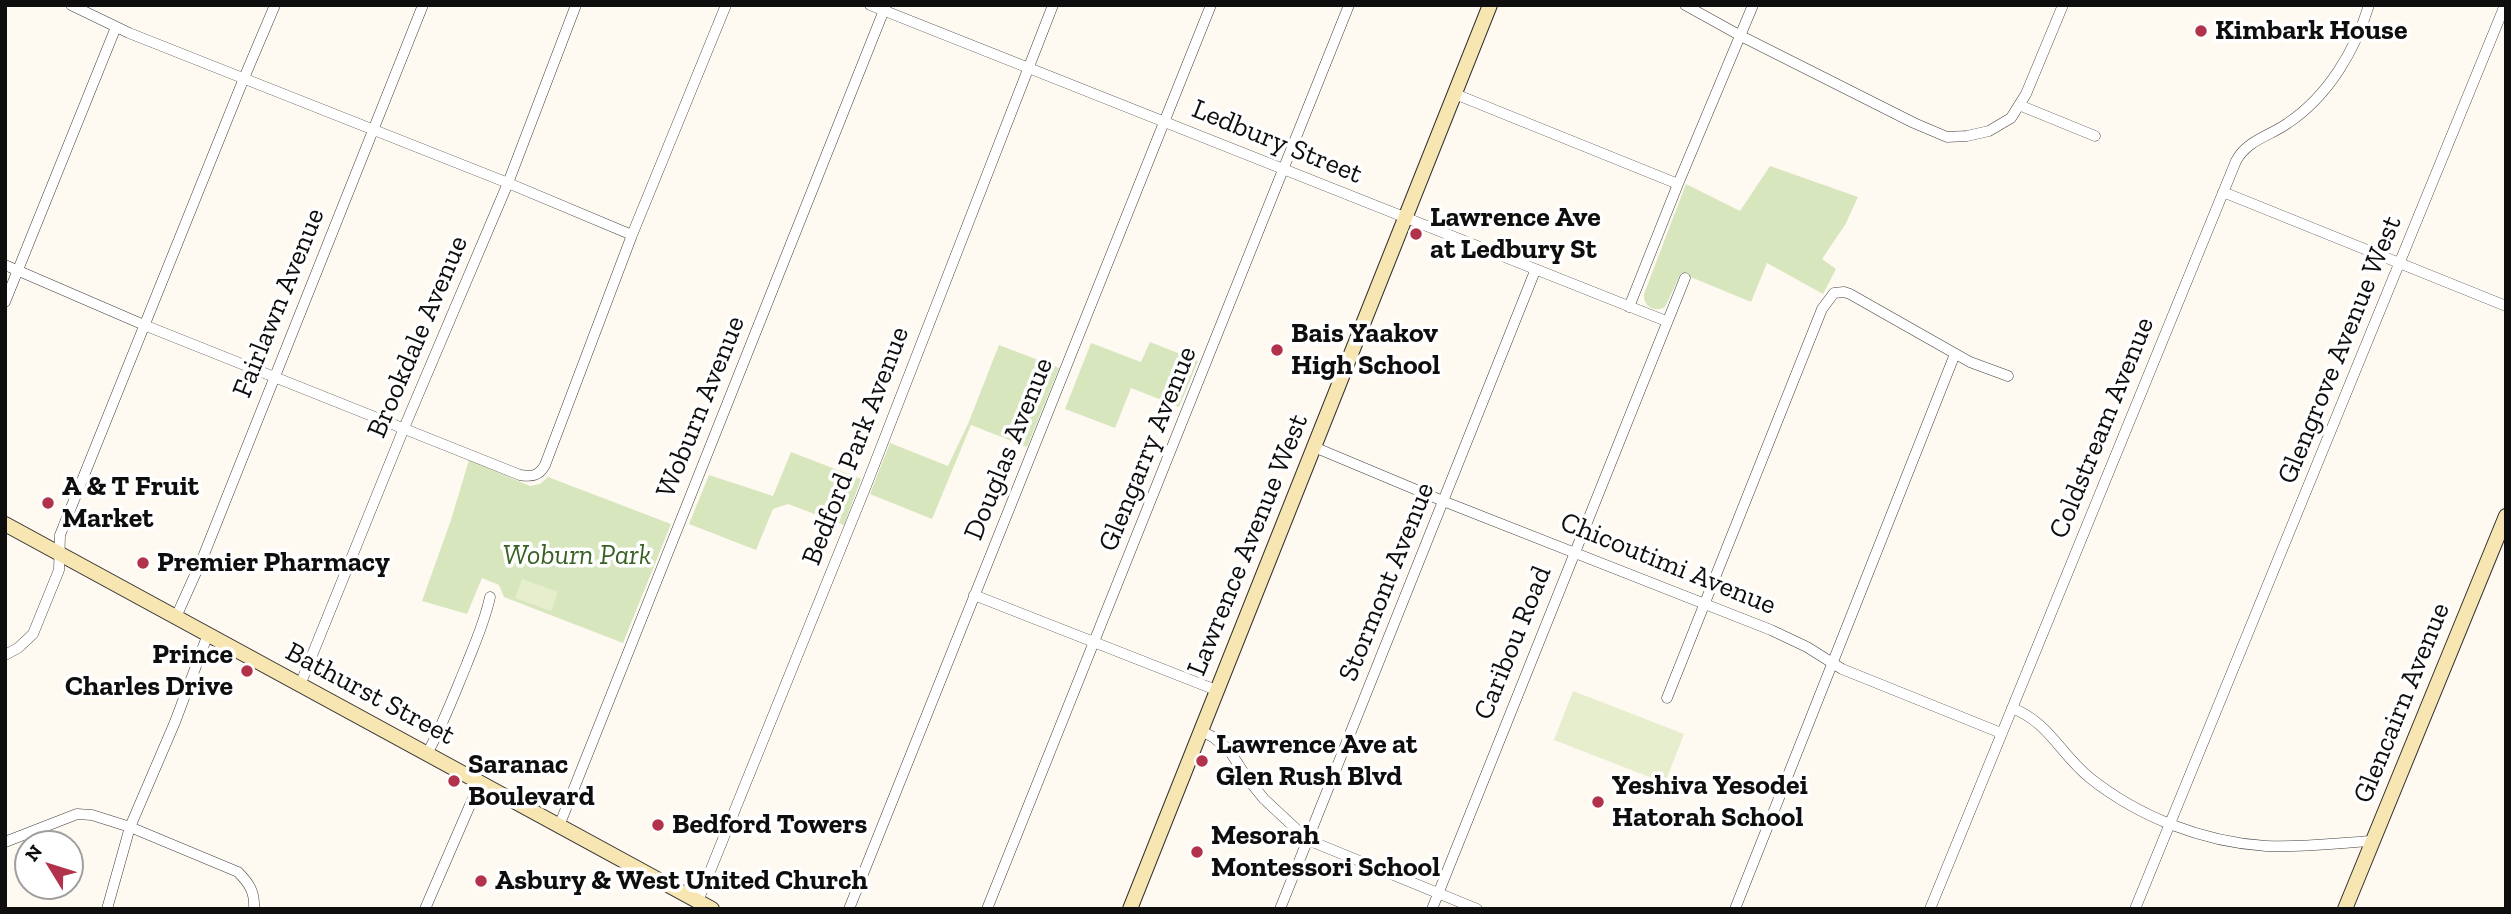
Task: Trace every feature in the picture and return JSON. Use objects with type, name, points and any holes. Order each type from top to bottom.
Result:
[{"type":"main road","name":"Lawrence Avenue West","points":[[1130,909],[1490,5]]},
{"type":"main road","name":"Glencairn Avenue","points":[[2344,909],[2506,516]]},
{"type":"main road","name":"Bathurst Street","points":[[5,524],[712,909]]},
{"type":"street","points":[[71,5],[116,27],[632,235]]},
{"type":"street","points":[[5,655],[19,648],[33,634],[59,570],[60,535],[275,5]]},
{"type":"street","name":"Fairlawn Avenue","points":[[176,617],[203,557],[423,5]]},
{"type":"street","name":"Brookdale Avenue","points":[[300,685],[404,428],[508,183],[576,5]]},
{"type":"street","points":[[5,265],[273,377],[520,474],[534,476],[545,465],[632,235],[726,5]]},
{"type":"street","name":"Ledbury Street","points":[[870,5],[885,8],[1028,69],[1666,321]]},
{"type":"street","name":"Bedford Park Avenue","points":[[698,901],[866,486],[1054,5]]},
{"type":"street","name":"Douglas Avenue","points":[[849,909],[1211,5]]},
{"type":"street","name":"Glengarry Avenue","points":[[987,909],[1349,5]]},
{"type":"street","points":[[1685,5],[1741,36],[1947,137],[1989,131],[2011,118],[2020,105],[2063,5]]},
{"type":"street","points":[[1629,307],[1753,5]]},
{"type":"street","name":"Coldstream Avenue","points":[[1930,909],[2239,156],[2244,149],[2304,111],[2331,81],[2354,44],[2369,5]]},
{"type":"street","name":"Glengrove Avenue West","points":[[2135,909],[2505,5]]},
{"type":"street","name":"Woburn Avenue","points":[[559,826],[885,8]]},
{"type":"street","points":[[5,302],[116,27]]},
{"type":"street","points":[[1455,94],[1678,184]]},
{"type":"street","points":[[2020,105],[2095,136]]},
{"type":"street","points":[[2223,192],[2506,306]]},
{"type":"street","name":"Stormont Avenue","points":[[1280,909],[1535,271]]},
{"type":"street","name":"Caribou Road","points":[[1432,909],[1685,278]]},
{"type":"street","points":[[1667,698],[1822,309],[1835,293],[1850,294],[1955,354],[2008,376]]},
{"type":"street","points":[[1735,909],[1955,354]]},
{"type":"street","name":"Chicoutimi Avenue","points":[[1314,446],[1443,501],[1787,637],[1842,669],[2001,733]]},
{"type":"street","points":[[974,595],[1216,690]]},
{"type":"street","points":[[428,752],[440,730],[476,640],[487,612],[489,597]]},
{"type":"street","points":[[107,909],[130,827],[175,722],[208,634]]},
{"type":"street","points":[[2012,708],[2028,714],[2046,729],[2081,770],[2099,785],[2169,825],[2221,839],[2265,846],[2372,841]]},
{"type":"street","points":[[1201,731],[1229,750],[1264,799],[1308,840],[1477,909]]},
{"type":"street","points":[[425,909],[480,782]]},
{"type":"street","points":[[5,842],[76,814],[92,815],[130,827],[239,872],[252,889],[254,909]]},
{"type":"green space","points":[[1770,166],[1858,197],[1845,225],[1822,259],[1836,269],[1823,294],[1767,263],[1751,302],[1681,273],[1665,307],[1653,309],[1647,305],[1644,294],[1686,184],[1740,211]]},
{"type":"green space","points":[[1150,342],[1198,361],[1179,407],[1131,388],[1115,428],[1065,409],[1091,343],[1141,362]]},
{"type":"green space","points":[[999,345],[1059,368],[1027,447],[971,425],[932,519],[870,494],[890,443],[948,466],[968,424]]},
{"type":"green space","name":"Woburn Park","points":[[791,452],[861,479],[844,525],[788,504],[773,509],[756,550],[689,524],[709,475],[773,496]]},
{"type":"green space","name":"Woburn Park","points":[[469,460],[530,486],[540,484],[548,477],[671,524],[623,643],[504,597],[499,585],[482,578],[467,614],[422,601]]},
{"type":"green space","points":[[522,579],[558,592],[551,611],[515,598]]},
{"type":"green space","points":[[1573,691],[1684,734],[1665,783],[1554,740]]},
{"type":"place","name":"Kimbark House","points":[[2201,31]]},
{"type":"place","name":"Lawrence Ave at Ledbury St","points":[[1416,234]]},
{"type":"place","name":"Bais Yaakov High School","points":[[1277,350]]},
{"type":"place","name":"A & T Fruit Market","points":[[48,503]]},
{"type":"place","name":"Premier Pharmacy","points":[[143,563]]},
{"type":"place","name":"Prince Charles Drive","points":[[247,671]]},
{"type":"place","name":"Lawrence Ave at Glen Rush Blvd","points":[[1202,761]]},
{"type":"place","name":"Saranac Boulevard","points":[[454,781]]},
{"type":"place","name":"Yeshiva Yesodei Hatorah School","points":[[1598,802]]},
{"type":"place","name":"Bedford Towers","points":[[658,825]]},
{"type":"place","name":"Mesorah Montessori School","points":[[1197,852]]},
{"type":"place","name":"Asbury & West United Church","points":[[481,881]]}]
